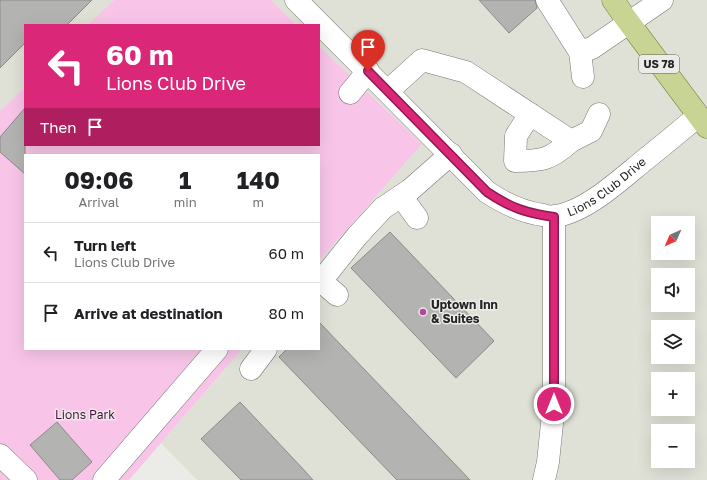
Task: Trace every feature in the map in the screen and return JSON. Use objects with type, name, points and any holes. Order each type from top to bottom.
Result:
[{"type":"main road","name":"US 78","points":[[613,0],[703,122]]},
{"type":"street","name":"Lions Club Drive","points":[[296,0],[317,24]]},
{"type":"street","points":[[547,0],[580,52],[583,77]]},
{"type":"street","points":[[580,52],[592,48],[662,0]]},
{"type":"street","name":"Lions Club Drive","points":[[322,30],[368,71],[388,92],[400,114],[450,154],[487,192],[502,202],[519,210],[554,217],[570,212],[592,200],[703,122]]},
{"type":"street","points":[[388,92],[422,60],[466,72],[571,140]]},
{"type":"street","points":[[350,93],[368,71]]},
{"type":"street","points":[[530,114],[516,136],[514,161],[537,161],[557,153],[571,140],[591,131],[599,114]]},
{"type":"street","points":[[325,287],[357,236],[375,216],[383,208],[414,187],[450,154]]},
{"type":"street","points":[[401,196],[417,218]]},
{"type":"street","points":[[544,480],[548,462],[554,404],[554,217]]},
{"type":"street","points":[[104,480],[216,350]]},
{"type":"street","points":[[251,369],[265,350]]},
{"type":"street","points":[[0,455],[26,480]]},
{"type":"shaded area","points":[[0,0],[114,0],[89,24],[24,24],[24,88],[0,111]]},
{"type":"shaded area","points":[[271,0],[707,0],[707,480],[197,480],[161,443],[241,350],[320,350],[320,260],[422,144],[320,47],[320,24],[295,24]]},
{"type":"green space","points":[[114,0],[271,0],[295,24],[89,24]]},
{"type":"green space","name":"Lions Park","points":[[320,47],[422,144],[320,260],[320,154],[24,154],[24,350],[241,350],[129,480],[0,480],[0,111],[24,88],[24,146],[320,146]]},
{"type":"building","points":[[0,0],[92,0],[68,24],[24,24],[24,44],[0,68]]},
{"type":"building","points":[[479,0],[535,0],[537,8],[509,33]]},
{"type":"building","points":[[24,109],[24,173],[0,152],[0,137]]},
{"type":"building","points":[[390,232],[494,341],[456,378],[351,268]]},
{"type":"building","points":[[320,323],[470,480],[397,480],[279,357],[286,350],[320,350]]},
{"type":"building","points":[[240,402],[313,480],[241,480],[201,439]]},
{"type":"building","points":[[57,422],[92,462],[72,480],[60,480],[30,445]]},
{"type":"place","name":"Uptown Inn & Suites","points":[[423,312]]},
{"type":"route","points":[[368,71],[487,192],[502,202],[519,210],[554,217],[554,404]]}]
